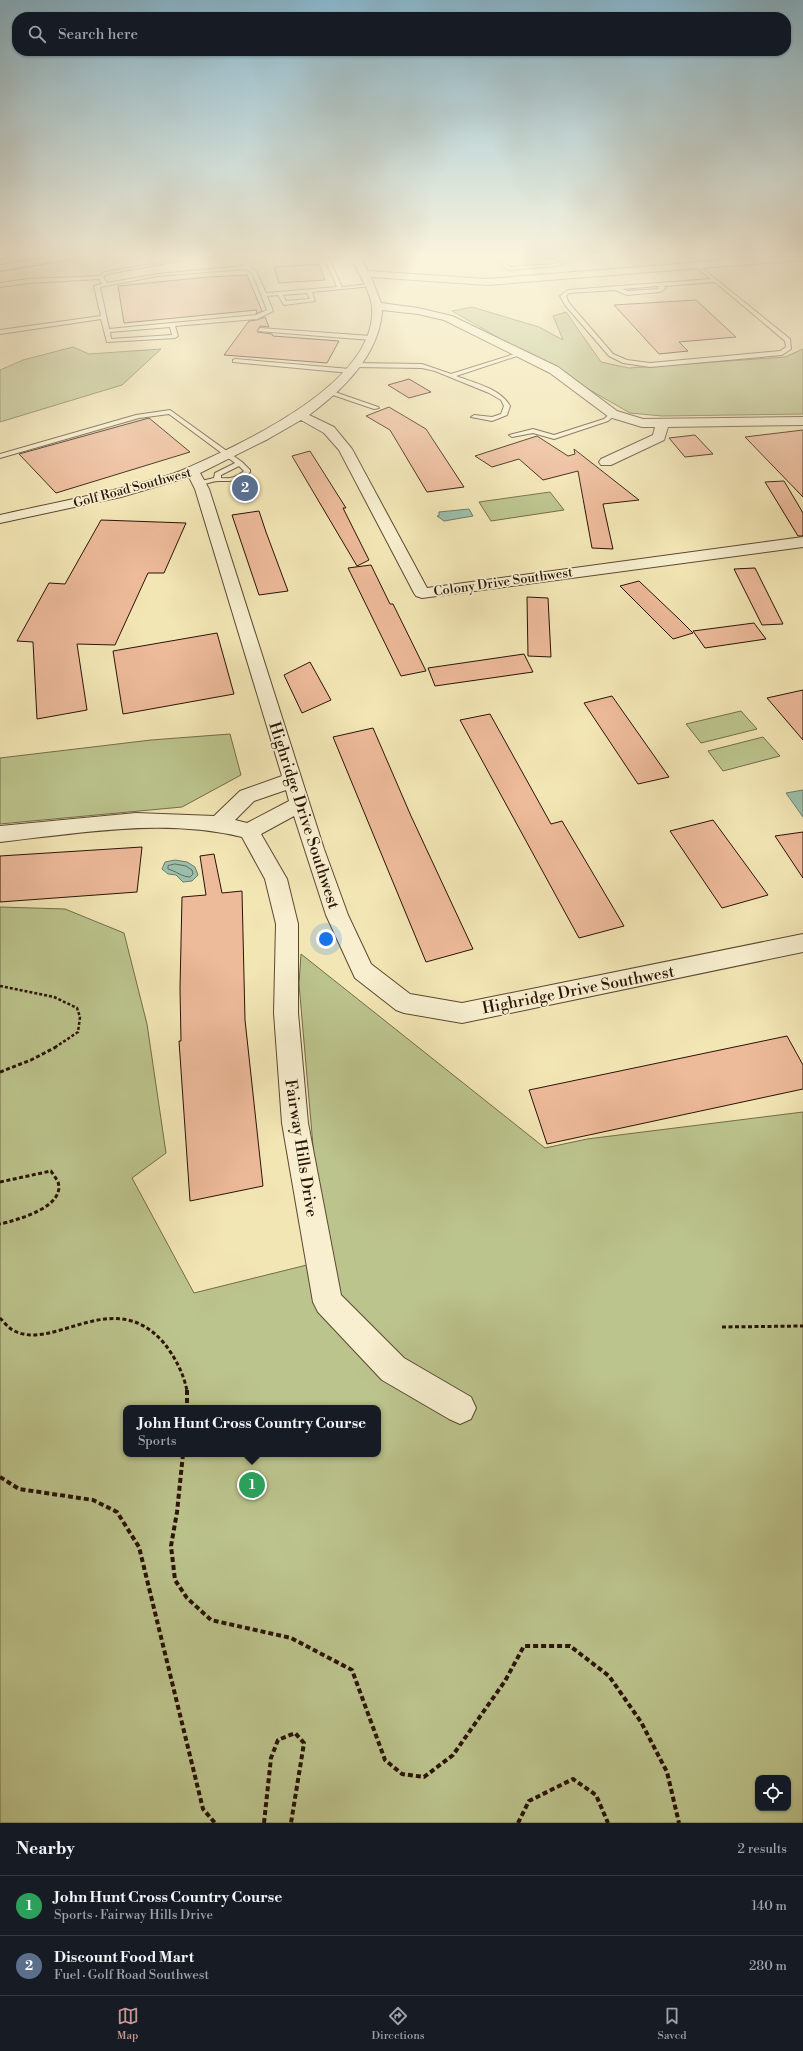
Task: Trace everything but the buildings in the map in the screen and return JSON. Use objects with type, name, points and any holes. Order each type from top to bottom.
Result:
[{"type":"street","name":"Golf Road Southwest","points":[[0,519],[118,493],[203,478],[229,454],[300,415],[329,392],[352,368],[368,342]]},
{"type":"street","points":[[500,342],[554,370],[614,414],[642,422],[803,421]]},
{"type":"street","name":"Colony Drive Southwest","points":[[300,415],[329,430],[346,449],[422,593],[803,542]]},
{"type":"street","points":[[606,462],[659,437],[662,423]]},
{"type":"street","name":"Highridge Drive Southwest","points":[[203,478],[292,780],[337,915],[363,971],[404,1004],[462,1012],[803,943]]},
{"type":"street","points":[[219,824],[247,796],[292,780]]},
{"type":"street","points":[[0,834],[136,820],[219,824],[249,831],[300,804]]},
{"type":"street","name":"Fairway Hills Drive","points":[[249,831],[276,879],[287,924],[286,1013],[295,1123],[328,1302],[393,1369],[460,1408]]},
{"type":"lane","points":[[600,342],[611,355],[619,360],[650,365],[782,353],[789,348],[788,342]]},
{"type":"lane","points":[[449,376],[523,353]]},
{"type":"lane","points":[[235,361],[352,368],[422,366],[437,370],[491,392],[503,399],[507,406],[504,415],[492,419],[474,417]]},
{"type":"lane","points":[[329,392],[376,408]]},
{"type":"lane","points":[[0,456],[138,416],[170,412],[229,454],[248,471],[243,476],[228,482],[203,478]]},
{"type":"lane","points":[[512,435],[532,430],[539,430],[554,437],[606,420],[614,414]]},
{"type":"lane","points":[[203,478],[217,474],[240,463]]},
{"type":"path","points":[[0,986],[24,989],[44,996],[68,1000],[77,1007],[81,1016],[78,1032],[62,1046],[31,1061],[0,1072]]},
{"type":"path","points":[[0,1182],[51,1171],[56,1177],[59,1187],[55,1200],[34,1214],[0,1224]]},
{"type":"path","points":[[0,1318],[11,1329],[26,1334],[45,1333],[102,1318],[127,1320],[153,1331],[173,1354],[187,1389],[187,1405]]},
{"type":"path","points":[[722,1327],[803,1326]]},
{"type":"path","points":[[183,1457],[178,1512],[171,1546],[175,1580],[187,1598],[211,1620],[290,1638],[352,1670],[384,1760],[402,1774],[424,1777],[453,1755],[504,1681],[524,1646],[570,1646],[609,1676],[642,1722],[667,1772],[679,1823]]},
{"type":"path","points":[[0,1477],[19,1488],[93,1500],[117,1512],[139,1547],[202,1809],[215,1823]]},
{"type":"path","points":[[264,1823],[271,1758],[278,1740],[296,1733],[304,1743],[291,1823]]},
{"type":"path","points":[[518,1823],[530,1802],[573,1779],[596,1795],[608,1823]]},
{"type":"green space","points":[[506,342],[587,342],[601,362],[629,368],[785,357],[803,349],[803,414],[662,416],[630,413]]},
{"type":"green space","points":[[73,347],[89,354],[161,349],[122,385],[0,422],[0,370],[23,360]]},
{"type":"green space","points":[[550,492],[564,510],[491,521],[479,502]]},
{"type":"green space","points":[[741,711],[757,729],[701,743],[686,724]]},
{"type":"green space","points":[[230,734],[241,775],[182,807],[0,824],[0,758],[151,740]]},
{"type":"green space","points":[[763,737],[780,756],[723,771],[708,751]]},
{"type":"green space","points":[[0,907],[65,909],[124,933],[147,1024],[166,1153],[132,1178],[194,1293],[323,1261],[299,984],[301,954],[545,1148],[587,1139],[803,1112],[803,1823],[0,1823]]},
{"type":"water","points":[[469,509],[473,516],[444,521],[437,516],[439,516],[439,512]]},
{"type":"water","points":[[803,790],[803,817],[786,793]]},
{"type":"water","points":[[175,860],[187,862],[195,867],[198,875],[192,881],[183,882],[176,875],[168,874],[162,869],[165,862]]},
{"type":"place","name":"Discount Food Mart","points":[[245,488]]},
{"type":"place","name":"John Hunt Cross Country Course","points":[[252,1485]]}]
